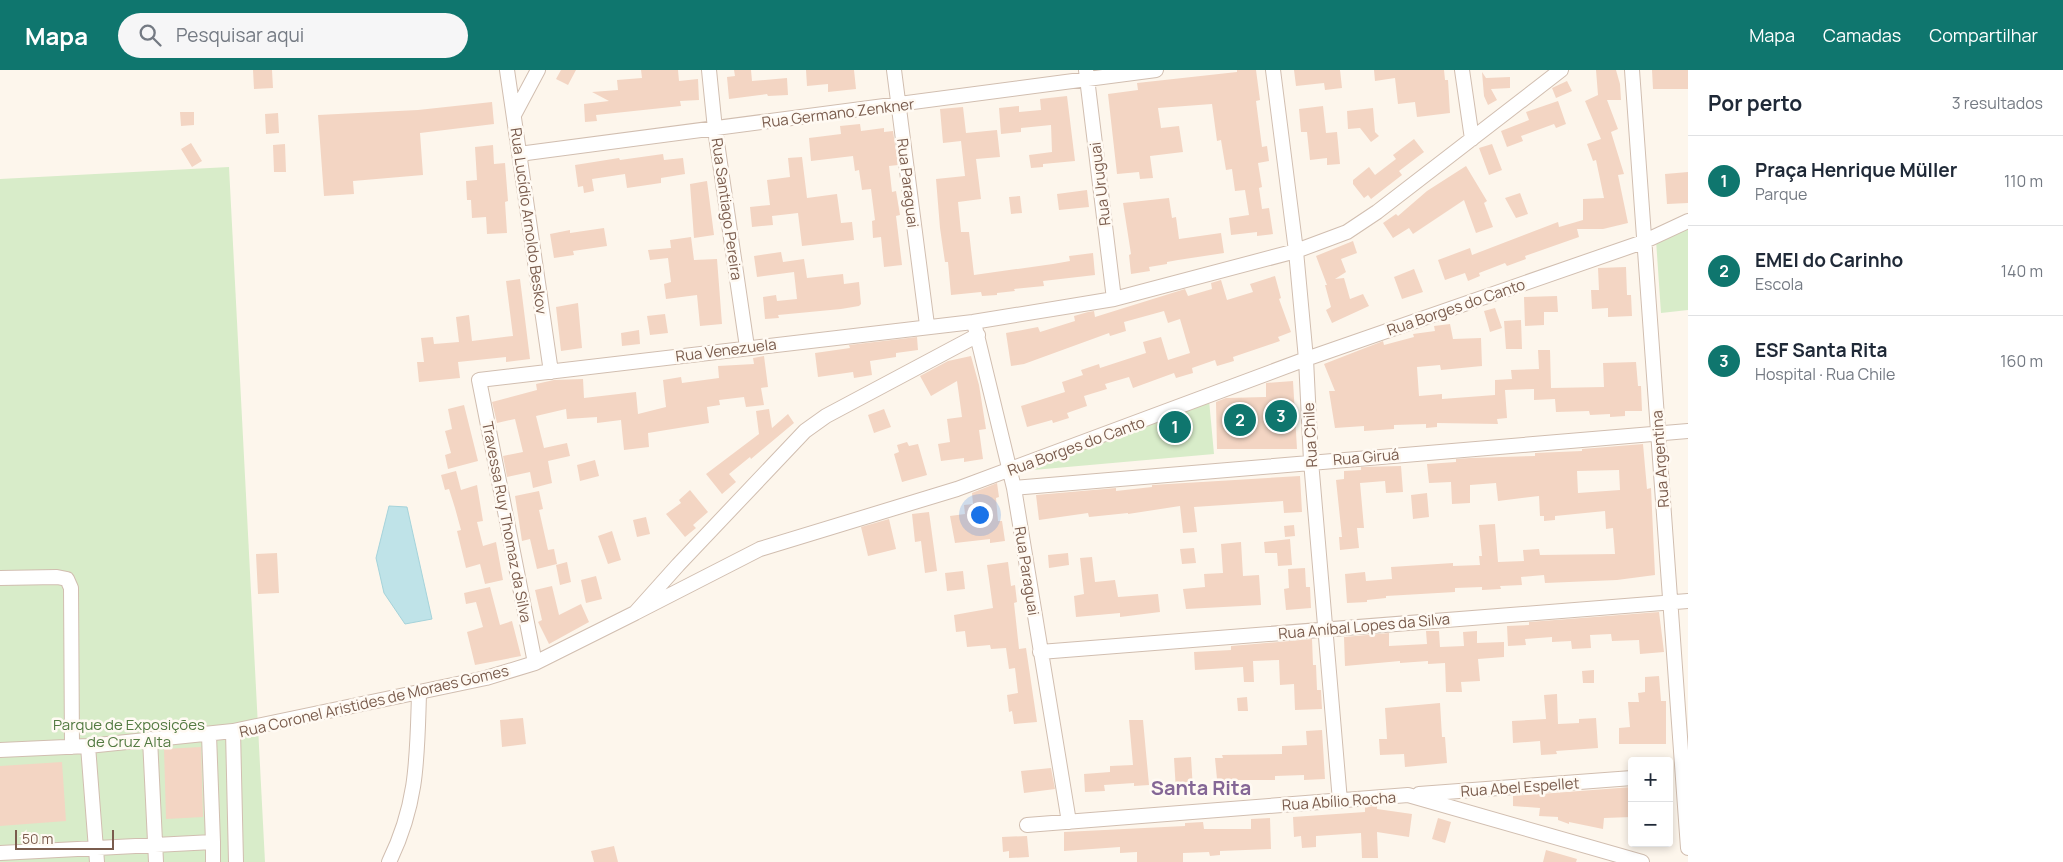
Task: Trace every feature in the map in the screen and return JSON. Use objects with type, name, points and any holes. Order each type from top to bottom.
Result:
[{"type":"street","name":"Rua Lucídio Arnoldo Beskov","points":[[507,70],[551,372]]},
{"type":"street","points":[[514,115],[538,70]]},
{"type":"street","name":"Rua Santiago Pereira","points":[[709,70],[715,129],[747,347]]},
{"type":"street","name":"Rua Paraguai","points":[[894,70],[927,325]]},
{"type":"street","name":"Rua Germano Zenkner","points":[[519,154],[898,105],[1087,75],[1156,70]]},
{"type":"street","name":"Rua Chile","points":[[1273,70],[1296,251],[1306,359],[1311,461],[1340,800]]},
{"type":"street","points":[[1462,70],[1472,139]]},
{"type":"street","points":[[973,322],[1114,298],[1296,251],[1347,232],[1377,212],[1561,70]]},
{"type":"street","name":"Rua Argentina","points":[[1632,70],[1643,242],[1659,433],[1680,774],[1688,848]]},
{"type":"street","name":"Rua Uruguai","points":[[1087,75],[1114,298]]},
{"type":"street","name":"Rua Borges do Canto","points":[[635,613],[760,549],[957,489],[1306,359],[1643,242],[1688,221]]},
{"type":"street","name":"Rua Paraguai","points":[[973,322],[978,335],[1014,488],[1069,822]]},
{"type":"street","name":"Rua Venezuela","points":[[479,380],[927,325],[973,322]]},
{"type":"street","name":"Rua Coronel Aristides de Moraes Gomes","points":[[236,862],[233,731],[350,705],[419,694],[535,663],[635,613],[805,431],[826,416],[978,335]]},
{"type":"street","name":"Travessa Ruy Thomaz da Silva","points":[[479,380],[535,663]]},
{"type":"street","name":"Rua Giruá","points":[[1014,488],[1688,430]]},
{"type":"street","points":[[0,578],[57,577],[67,579],[71,588],[72,747]]},
{"type":"street","name":"Rua Aníbal Lopes da Silva","points":[[1040,652],[1688,601]]},
{"type":"street","points":[[388,862],[398,842],[410,807],[416,775],[419,694]]},
{"type":"street","points":[[0,750],[88,746],[210,735],[233,731]]},
{"type":"street","points":[[210,735],[213,862]]},
{"type":"street","points":[[150,739],[156,862]]},
{"type":"street","points":[[88,746],[98,862]]},
{"type":"street","name":"Rua Abel Espellet","points":[[1408,795],[1628,778]]},
{"type":"street","name":"Rua Abílio Rocha","points":[[1027,825],[1408,795],[1642,862]]},
{"type":"street","points":[[0,853],[213,842]]},
{"type":"green space","name":"Parque de Exposições de Cruz Alta","points":[[229,167],[265,862],[0,862],[0,179]]},
{"type":"green space","points":[[1688,225],[1688,310],[1661,313],[1656,240]]},
{"type":"green space","points":[[1209,400],[1214,454],[1022,471]]},
{"type":"water","points":[[389,506],[407,507],[432,619],[405,624],[384,593],[376,558]]},
{"type":"building","points":[[253,70],[272,70],[273,88],[254,89]]},
{"type":"building","points":[[561,70],[576,70],[568,85],[556,79]]},
{"type":"building","points":[[641,70],[678,70],[679,81],[698,79],[699,100],[680,101],[681,106],[596,115],[597,121],[585,122],[584,104],[609,101],[592,92],[618,90],[617,80],[642,78]]},
{"type":"building","points":[[734,70],[751,70],[752,81],[787,78],[788,95],[768,96],[767,94],[729,99],[727,77],[735,76]]},
{"type":"building","points":[[806,70],[854,70],[856,89],[828,92],[828,84],[807,86]]},
{"type":"building","points":[[1237,70],[1256,70],[1260,100],[1256,101],[1262,147],[1267,146],[1269,161],[1258,163],[1262,187],[1259,188],[1262,209],[1269,208],[1273,234],[1257,236],[1257,232],[1231,235],[1229,218],[1249,215],[1245,190],[1235,191],[1232,169],[1226,170],[1221,140],[1217,141],[1212,104],[1158,108],[1161,128],[1179,126],[1183,152],[1150,156],[1153,178],[1140,179],[1139,172],[1117,174],[1108,94],[1138,90],[1137,83],[1237,72]]},
{"type":"building","points":[[1294,70],[1340,70],[1342,88],[1325,90],[1324,83],[1296,86]]},
{"type":"building","points":[[1374,70],[1444,70],[1445,80],[1448,80],[1450,113],[1417,117],[1415,102],[1398,104],[1395,78],[1375,81]]},
{"type":"building","points":[[1596,70],[1616,70],[1620,84],[1621,100],[1607,100],[1618,129],[1611,132],[1624,174],[1618,175],[1628,223],[1603,229],[1577,229],[1579,237],[1525,256],[1526,259],[1507,266],[1505,263],[1479,273],[1480,276],[1468,281],[1465,273],[1445,280],[1438,260],[1470,248],[1472,255],[1558,222],[1559,227],[1583,220],[1583,199],[1604,198],[1596,160],[1593,161],[1587,144],[1601,139],[1585,101],[1598,95]]},
{"type":"building","points":[[1652,70],[1688,70],[1688,89],[1653,89]]},
{"type":"building","points":[[1482,72],[1486,78],[1510,77],[1510,88],[1491,89],[1497,100],[1488,105],[1484,96]]},
{"type":"building","points":[[1567,81],[1572,91],[1556,98],[1552,88]]},
{"type":"building","points":[[1067,96],[1075,161],[1043,164],[1043,167],[1031,168],[1029,155],[1052,152],[1051,125],[1021,128],[1021,132],[1001,134],[999,108],[1019,106],[1019,112],[1041,110],[1040,99]]},
{"type":"building","points":[[1558,101],[1566,124],[1556,128],[1554,124],[1521,136],[1523,141],[1507,147],[1501,131],[1529,120],[1526,112]]},
{"type":"building","points":[[492,102],[494,124],[420,133],[423,175],[353,181],[354,194],[324,196],[318,115],[418,110]]},
{"type":"building","points":[[1323,106],[1326,133],[1337,132],[1340,164],[1327,165],[1327,158],[1310,160],[1307,132],[1301,132],[1299,109]]},
{"type":"building","points":[[963,107],[966,133],[997,130],[1000,157],[976,159],[981,199],[958,202],[961,232],[969,232],[974,275],[1070,261],[1069,256],[1093,253],[1095,275],[1043,281],[1044,286],[1014,289],[1015,291],[997,293],[997,295],[982,296],[981,292],[951,295],[948,262],[945,262],[940,228],[936,179],[965,176],[961,141],[943,143],[940,109]]},
{"type":"building","points":[[1373,108],[1375,132],[1379,136],[1371,142],[1360,128],[1348,129],[1347,111]]},
{"type":"building","points":[[180,112],[194,112],[194,125],[181,126]]},
{"type":"building","points":[[278,113],[279,133],[266,134],[265,114]]},
{"type":"building","points":[[860,124],[861,131],[884,128],[884,132],[893,131],[898,165],[889,166],[892,192],[896,191],[900,215],[896,216],[902,265],[884,267],[881,237],[873,238],[872,221],[875,220],[871,189],[862,190],[859,170],[855,171],[853,156],[811,161],[809,138],[841,134],[840,126]]},
{"type":"building","points":[[1414,139],[1424,152],[1399,171],[1402,175],[1371,199],[1368,195],[1364,198],[1353,184],[1353,180],[1369,167],[1375,175],[1396,159],[1393,155]]},
{"type":"building","points":[[191,143],[202,161],[192,167],[181,149]]},
{"type":"building","points":[[285,144],[286,172],[274,172],[273,145]]},
{"type":"building","points":[[1492,144],[1502,170],[1489,175],[1479,148]]},
{"type":"building","points":[[493,145],[494,164],[505,163],[508,201],[505,202],[507,233],[487,234],[486,217],[472,218],[471,200],[467,200],[466,181],[477,180],[475,147]]},
{"type":"building","points":[[663,154],[664,160],[683,158],[685,174],[661,178],[661,183],[627,188],[625,174],[592,179],[594,191],[584,193],[583,186],[578,187],[575,165]]},
{"type":"building","points":[[802,157],[807,198],[837,194],[841,223],[852,222],[854,240],[802,246],[798,213],[772,216],[773,225],[752,227],[750,207],[770,205],[767,180],[790,177],[788,158]]},
{"type":"building","points":[[1466,166],[1487,201],[1484,203],[1493,227],[1476,233],[1464,200],[1413,234],[1409,228],[1393,238],[1383,223],[1396,214],[1398,216],[1427,191]]},
{"type":"building","points":[[1688,172],[1688,203],[1667,204],[1665,174]]},
{"type":"building","points":[[707,181],[714,235],[694,238],[690,184]]},
{"type":"building","points":[[1087,190],[1089,207],[1059,210],[1057,194]]},
{"type":"building","points":[[1520,193],[1528,214],[1516,218],[1505,198]]},
{"type":"building","points":[[1020,196],[1022,213],[1011,214],[1009,197]]},
{"type":"building","points":[[1169,198],[1172,218],[1176,217],[1179,239],[1221,233],[1224,253],[1167,262],[1167,264],[1149,267],[1150,271],[1131,274],[1129,255],[1131,254],[1123,203]]},
{"type":"building","points":[[604,228],[607,246],[573,251],[574,255],[554,258],[550,234],[570,230],[570,233]]},
{"type":"building","points":[[691,237],[694,260],[717,259],[722,324],[700,326],[697,295],[666,299],[664,284],[671,282],[668,258],[650,260],[648,250],[671,248],[670,240]]},
{"type":"building","points":[[1353,241],[1357,253],[1341,259],[1346,272],[1335,279],[1344,278],[1350,299],[1363,294],[1369,306],[1332,323],[1326,310],[1331,307],[1325,285],[1327,285],[1316,256]]},
{"type":"building","points":[[781,252],[783,262],[804,259],[807,278],[843,274],[844,284],[859,282],[861,304],[841,309],[778,315],[779,318],[765,319],[763,297],[776,295],[777,301],[797,299],[794,272],[757,277],[754,256]]},
{"type":"building","points":[[1626,267],[1627,295],[1631,295],[1632,316],[1608,317],[1608,308],[1592,309],[1591,290],[1599,290],[1598,268]]},
{"type":"building","points":[[1414,269],[1423,292],[1402,299],[1394,277]]},
{"type":"building","points":[[1275,276],[1281,298],[1279,299],[1291,332],[1278,337],[1280,341],[1233,357],[1234,361],[1217,366],[1215,360],[1192,368],[1193,373],[1176,378],[1174,373],[1133,388],[1129,377],[1105,384],[1107,389],[1084,396],[1087,406],[1067,413],[1069,418],[1053,423],[1052,420],[1027,427],[1021,406],[1065,392],[1062,382],[1083,375],[1081,370],[1099,364],[1100,368],[1146,353],[1143,342],[1161,337],[1168,360],[1190,353],[1180,319],[1168,323],[1164,311],[1124,322],[1126,331],[1110,336],[1109,333],[1024,364],[1011,366],[1006,333],[1038,327],[1040,332],[1075,321],[1074,316],[1094,311],[1095,317],[1185,289],[1188,296],[1212,289],[1211,283],[1221,280],[1227,300],[1253,292],[1250,284]]},
{"type":"building","points":[[520,279],[530,359],[506,362],[506,357],[458,362],[460,378],[419,382],[417,362],[424,362],[421,338],[433,337],[434,344],[459,342],[456,317],[469,315],[472,341],[513,336],[506,281]]},
{"type":"building","points":[[1557,296],[1558,312],[1544,312],[1544,325],[1525,326],[1524,297]]},
{"type":"building","points":[[578,303],[582,348],[561,351],[556,307]]},
{"type":"building","points":[[1495,308],[1502,328],[1490,332],[1484,311]]},
{"type":"building","points":[[665,314],[668,333],[650,335],[647,316]]},
{"type":"building","points":[[1521,320],[1522,349],[1506,349],[1504,321]]},
{"type":"building","points":[[1450,324],[1453,339],[1481,338],[1482,366],[1441,370],[1440,365],[1417,367],[1419,396],[1442,394],[1442,399],[1495,395],[1495,380],[1512,379],[1511,370],[1539,369],[1538,350],[1550,350],[1551,388],[1604,387],[1603,363],[1636,362],[1638,386],[1641,386],[1642,411],[1625,411],[1625,416],[1610,417],[1610,414],[1590,415],[1589,411],[1556,412],[1555,399],[1534,400],[1534,389],[1505,390],[1507,418],[1497,419],[1498,424],[1437,423],[1437,427],[1426,428],[1426,424],[1394,425],[1394,429],[1364,431],[1364,426],[1335,428],[1329,391],[1335,391],[1324,364],[1383,341],[1384,345],[1414,337],[1413,334],[1435,331],[1434,326]]},
{"type":"building","points":[[639,330],[640,344],[622,346],[621,333]]},
{"type":"building","points":[[917,337],[918,350],[896,353],[896,357],[870,361],[872,375],[854,378],[853,372],[818,377],[815,353],[850,348],[849,345]]},
{"type":"building","points":[[764,356],[768,387],[761,388],[764,405],[746,407],[744,397],[719,400],[720,405],[707,407],[709,423],[648,433],[649,447],[624,450],[621,420],[597,423],[597,417],[567,419],[566,409],[536,416],[544,448],[567,443],[570,456],[548,461],[552,483],[533,488],[530,472],[507,477],[503,456],[523,452],[515,419],[497,423],[492,402],[537,390],[536,384],[554,380],[583,379],[584,398],[636,392],[638,414],[666,407],[663,380],[681,377],[682,383],[719,378],[718,366],[754,364],[753,358]]},
{"type":"building","points":[[971,356],[979,385],[986,429],[979,430],[983,459],[964,462],[964,458],[941,461],[938,444],[950,442],[947,419],[962,417],[957,381],[931,396],[920,376],[948,361]]},
{"type":"building","points":[[1293,381],[1297,449],[1217,449],[1216,402],[1226,398],[1266,397],[1266,383]]},
{"type":"building","points":[[464,405],[478,461],[448,469],[445,455],[451,453],[445,431],[452,429],[448,409]]},
{"type":"building","points":[[769,409],[772,428],[788,414],[794,423],[751,459],[750,457],[729,474],[736,482],[722,494],[706,474],[759,434],[756,411]]},
{"type":"building","points":[[884,409],[891,427],[874,433],[868,415]]},
{"type":"building","points":[[907,442],[909,446],[918,444],[927,475],[902,482],[894,454],[899,452],[897,445]]},
{"type":"building","points":[[1643,444],[1647,489],[1651,488],[1655,575],[1617,580],[1545,583],[1544,575],[1521,577],[1522,585],[1500,586],[1501,589],[1482,590],[1482,587],[1455,588],[1455,592],[1386,596],[1386,598],[1367,600],[1367,602],[1347,603],[1345,574],[1365,572],[1366,581],[1392,579],[1391,567],[1453,563],[1453,566],[1480,565],[1479,556],[1482,556],[1479,525],[1495,524],[1498,562],[1524,561],[1523,550],[1539,549],[1540,555],[1615,554],[1613,528],[1606,529],[1605,511],[1555,516],[1555,520],[1544,521],[1544,516],[1540,516],[1539,496],[1498,501],[1496,483],[1470,485],[1470,503],[1452,504],[1451,482],[1429,483],[1427,464],[1456,462],[1456,459],[1535,456],[1535,453],[1582,451],[1582,449]],"holes":[[[1619,470],[1620,490],[1578,493],[1577,471]]]},
{"type":"building","points":[[595,460],[599,476],[580,481],[577,465]]},
{"type":"building","points":[[1401,466],[1403,492],[1386,493],[1385,481],[1360,483],[1364,528],[1357,528],[1359,548],[1340,550],[1339,537],[1342,537],[1336,480],[1344,479],[1344,471],[1361,470],[1361,467]]},
{"type":"building","points":[[456,471],[461,490],[477,485],[483,521],[477,522],[483,546],[496,542],[503,580],[485,584],[480,564],[466,568],[457,531],[461,530],[449,489],[445,490],[441,475]]},
{"type":"building","points":[[1300,476],[1302,512],[1284,513],[1283,501],[1194,507],[1197,532],[1183,533],[1180,506],[1128,514],[1089,517],[1088,513],[1039,520],[1036,495],[1116,488],[1116,491],[1152,487],[1152,485]]},
{"type":"building","points":[[997,483],[999,497],[996,498],[998,521],[1002,521],[1005,541],[990,543],[990,539],[955,543],[950,516],[965,514],[964,505],[973,504],[972,493]]},
{"type":"building","points":[[690,490],[708,512],[693,525],[696,528],[685,537],[666,514],[681,503],[679,500]]},
{"type":"building","points":[[539,491],[543,509],[539,510],[548,550],[554,549],[557,564],[537,569],[530,539],[522,541],[515,496]]},
{"type":"building","points":[[1427,493],[1429,517],[1413,519],[1411,495]]},
{"type":"building","points":[[929,512],[937,571],[925,573],[921,541],[915,542],[912,514]]},
{"type":"building","points":[[646,517],[650,534],[637,537],[633,520]]},
{"type":"building","points":[[889,519],[896,549],[868,556],[861,527]]},
{"type":"building","points":[[1294,525],[1295,536],[1285,537],[1284,526]]},
{"type":"building","points":[[612,531],[621,560],[608,564],[598,536]]},
{"type":"building","points":[[1290,539],[1292,565],[1278,566],[1277,553],[1265,553],[1264,542]]},
{"type":"building","points":[[1241,542],[1243,576],[1259,575],[1261,605],[1186,609],[1183,589],[1205,587],[1204,574],[1223,573],[1221,544]]},
{"type":"building","points":[[1194,548],[1196,563],[1182,564],[1180,549]]},
{"type":"building","points":[[277,553],[279,593],[258,594],[256,554]]},
{"type":"building","points":[[1068,553],[1069,565],[1049,568],[1048,555]]},
{"type":"building","points":[[1092,557],[1095,582],[1115,580],[1118,597],[1158,594],[1160,612],[1120,617],[1120,613],[1076,617],[1074,596],[1084,594],[1080,558]]},
{"type":"building","points":[[567,562],[571,582],[560,585],[556,565]]},
{"type":"building","points":[[1008,562],[1011,586],[1015,585],[1017,602],[1014,603],[1019,649],[1026,648],[1037,722],[1014,724],[1012,711],[1009,712],[1007,695],[1018,693],[1015,668],[1009,669],[1006,648],[991,649],[990,645],[967,647],[965,631],[956,632],[954,615],[993,608],[987,565]]},
{"type":"building","points":[[1305,568],[1306,587],[1310,587],[1311,608],[1286,610],[1284,589],[1289,588],[1288,569]]},
{"type":"building","points":[[963,571],[965,589],[947,591],[945,573]]},
{"type":"building","points":[[596,576],[602,599],[586,603],[581,580]]},
{"type":"building","points":[[552,586],[559,615],[581,604],[589,622],[549,644],[538,622],[542,620],[535,590]]},
{"type":"building","points":[[490,587],[500,625],[512,621],[521,656],[475,665],[467,632],[483,627],[476,602],[466,604],[464,593]]},
{"type":"building","points":[[1659,612],[1664,652],[1640,654],[1639,640],[1612,641],[1611,634],[1590,635],[1591,648],[1572,649],[1571,641],[1552,642],[1552,637],[1525,639],[1526,645],[1508,646],[1507,626],[1529,625],[1529,622]]},
{"type":"building","points":[[1426,631],[1439,631],[1440,647],[1464,646],[1463,632],[1477,631],[1477,643],[1504,642],[1504,657],[1478,659],[1480,681],[1461,682],[1462,692],[1446,692],[1445,663],[1428,664],[1428,661],[1400,663],[1400,661],[1345,666],[1344,637],[1389,633],[1389,646],[1427,644]]},
{"type":"building","points":[[1312,639],[1313,665],[1316,665],[1317,690],[1321,690],[1322,709],[1295,710],[1294,684],[1280,685],[1279,660],[1253,661],[1254,682],[1244,682],[1243,667],[1195,670],[1194,652],[1231,650],[1231,646]]},
{"type":"building","points":[[1594,670],[1594,683],[1583,683],[1582,671]]},
{"type":"building","points":[[1659,676],[1661,701],[1666,701],[1666,744],[1619,744],[1619,728],[1630,727],[1628,702],[1639,702],[1638,693],[1645,692],[1645,677]]},
{"type":"building","points":[[1557,694],[1558,724],[1579,723],[1579,719],[1596,718],[1598,748],[1556,751],[1557,754],[1541,755],[1540,741],[1513,743],[1512,721],[1546,719],[1544,695]]},
{"type":"building","points":[[1247,697],[1248,711],[1238,711],[1237,698]]},
{"type":"building","points":[[1440,703],[1442,737],[1445,737],[1447,763],[1405,767],[1404,754],[1380,755],[1379,739],[1387,739],[1385,708]]},
{"type":"building","points":[[523,718],[526,744],[502,747],[500,720]]},
{"type":"building","points":[[1129,720],[1143,720],[1149,785],[1134,786],[1134,783],[1104,785],[1105,791],[1085,792],[1084,774],[1110,772],[1110,766],[1133,765]]},
{"type":"building","points":[[1322,730],[1325,779],[1304,780],[1304,775],[1275,776],[1275,780],[1231,780],[1232,789],[1218,790],[1215,758],[1223,758],[1222,755],[1282,754],[1282,746],[1307,745],[1306,731]]},
{"type":"building","points":[[201,747],[203,817],[166,819],[164,749]]},
{"type":"building","points":[[1191,757],[1193,790],[1176,791],[1174,758]]},
{"type":"building","points":[[62,762],[66,821],[0,826],[0,766]]},
{"type":"building","points":[[1051,768],[1055,789],[1024,793],[1021,771]]},
{"type":"building","points":[[1628,787],[1628,817],[1604,818],[1603,829],[1569,822],[1569,824],[1558,820],[1558,817],[1539,816],[1540,808],[1513,806],[1513,796]]},
{"type":"building","points":[[1377,806],[1377,809],[1412,814],[1409,837],[1377,832],[1378,858],[1362,858],[1361,833],[1316,836],[1316,847],[1302,848],[1301,836],[1294,837],[1293,817],[1365,812],[1365,807]]},
{"type":"building","points":[[1270,818],[1271,849],[1220,851],[1220,855],[1210,856],[1209,852],[1183,853],[1183,862],[1137,862],[1137,852],[1120,853],[1120,847],[1064,851],[1064,832],[1185,826],[1185,823],[1203,822],[1204,829],[1251,829],[1251,819]]},
{"type":"building","points":[[1438,818],[1451,822],[1445,843],[1432,839]]},
{"type":"building","points":[[1027,836],[1029,857],[1009,858],[1009,851],[1003,852],[1002,837]]},
{"type":"building","points":[[614,846],[618,862],[594,862],[591,851]]},
{"type":"building","points":[[1546,850],[1577,859],[1576,862],[1543,862]]},
{"type":"place","name":"ESF Santa Rita","points":[[1281,416]]},
{"type":"place","name":"EMEI do Carinho","points":[[1240,420]]},
{"type":"place","name":"Praça Henrique Müller","points":[[1175,427]]},
{"type":"district","name":"Santa Rita","points":[[1201,787]]}]
